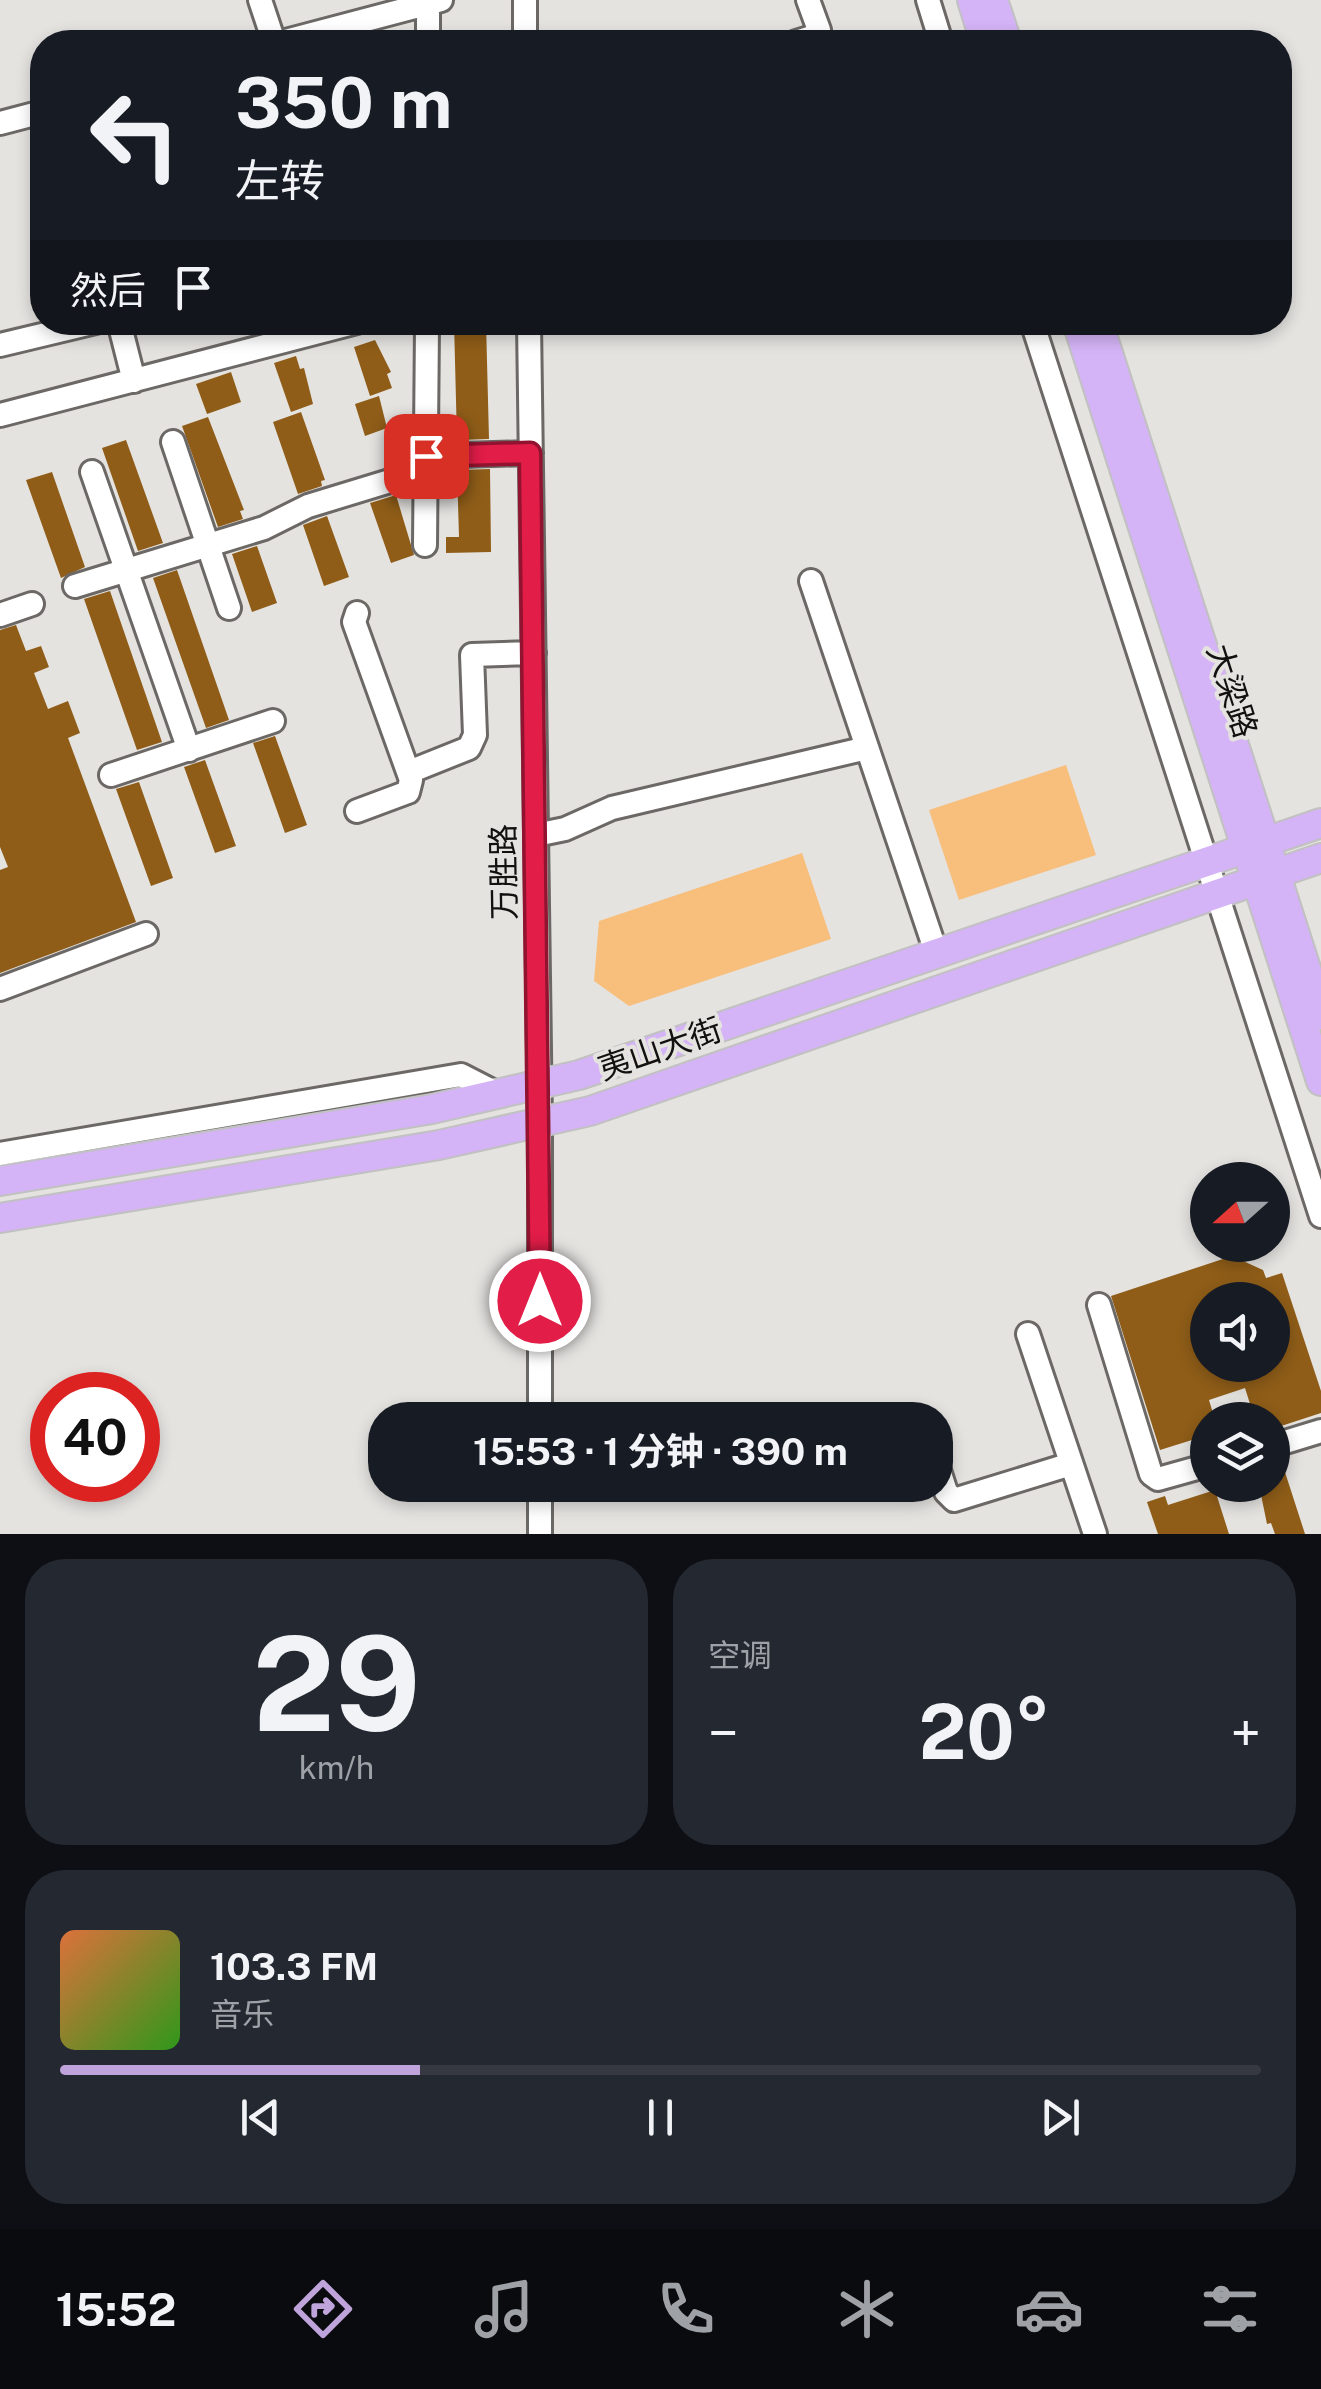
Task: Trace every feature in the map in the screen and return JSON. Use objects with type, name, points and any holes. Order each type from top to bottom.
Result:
[{"type":"main road","points":[[972,0],[982,30]]},
{"type":"main road","points":[[993,0],[1003,30]]},
{"type":"main road","name":"大梁路","points":[[1081,335],[1256,845]]},
{"type":"main road","name":"大梁路","points":[[1102,335],[1266,877],[1321,1081]]},
{"type":"main road","name":"夷山大街","points":[[0,1180],[540,1086],[1321,823]]},
{"type":"main road","name":"夷山大街","points":[[0,1218],[439,1145],[590,1110],[1321,858]]},
{"type":"main road","name":"大梁路","points":[[1266,877],[1321,1015]]},
{"type":"street","points":[[260,0],[270,30]]},
{"type":"street","points":[[525,0],[526,30]]},
{"type":"street","points":[[808,0],[819,30]]},
{"type":"street","points":[[928,0],[937,30]]},
{"type":"street","points":[[327,30],[432,1],[429,30]]},
{"type":"street","points":[[0,123],[30,115]]},
{"type":"street","points":[[0,345],[42,335]]},
{"type":"street","points":[[122,335],[134,381]]},
{"type":"street","points":[[0,415],[308,335]]},
{"type":"street","points":[[425,545],[427,335]]},
{"type":"street","name":"万胜路","points":[[529,335],[540,1086],[540,1402]]},
{"type":"street","points":[[1036,335],[1321,1216]]},
{"type":"street","points":[[173,442],[230,608]]},
{"type":"street","points":[[75,586],[264,528],[308,506],[426,463],[530,453]]},
{"type":"street","points":[[92,472],[189,750]]},
{"type":"street","points":[[810,581],[936,952]]},
{"type":"street","points":[[0,615],[32,604]]},
{"type":"street","points":[[357,811],[408,792],[412,780],[354,622],[358,613]]},
{"type":"street","points":[[409,772],[469,748],[474,735],[472,655],[534,654]]},
{"type":"street","points":[[111,776],[273,721]]},
{"type":"street","points":[[536,834],[565,829],[612,808],[867,748]]},
{"type":"street","points":[[0,989],[146,934]]},
{"type":"street","points":[[0,1154],[462,1075],[500,1095]]},
{"type":"street","points":[[1099,1305],[1151,1474],[1158,1479],[1190,1471]]},
{"type":"street","points":[[1028,1334],[1094,1534]]},
{"type":"street","points":[[1290,1440],[1321,1431]]},
{"type":"street","points":[[953,1499],[1071,1464]]},
{"type":"street","points":[[540,1502],[540,1534]]},
{"type":"shaded area","points":[[1066,765],[1096,855],[959,900],[929,810]]},
{"type":"shaded area","points":[[802,853],[831,939],[629,1006],[594,981],[599,921]]},
{"type":"building","points":[[454,335],[486,335],[489,439],[457,440]]},
{"type":"building","points":[[375,340],[391,372],[387,374],[392,388],[370,396],[354,347]]},
{"type":"building","points":[[296,356],[300,369],[304,368],[313,404],[291,412],[274,363]]},
{"type":"building","points":[[231,372],[241,402],[207,414],[196,384]]},
{"type":"building","points":[[379,396],[387,428],[365,436],[355,404]]},
{"type":"building","points":[[301,412],[325,480],[321,481],[322,486],[298,494],[273,422]]},
{"type":"building","points":[[208,417],[244,510],[240,511],[243,519],[218,527],[182,426]]},
{"type":"building","points":[[126,440],[163,543],[138,551],[102,448]]},
{"type":"building","points":[[490,469],[491,552],[446,553],[446,537],[459,537],[457,470]]},
{"type":"building","points":[[52,472],[85,567],[61,578],[26,480]]},
{"type":"building","points":[[396,495],[414,555],[391,563],[370,503]]},
{"type":"building","points":[[327,516],[349,577],[324,586],[303,525]]},
{"type":"building","points":[[257,546],[277,603],[252,612],[232,554]]},
{"type":"building","points":[[177,570],[229,720],[206,728],[153,578]]},
{"type":"building","points":[[110,591],[162,742],[137,750],[84,599]]},
{"type":"building","points":[[16,625],[26,651],[41,646],[49,667],[34,673],[48,709],[68,701],[80,733],[68,738],[136,922],[0,973],[0,870],[8,867],[0,847],[0,630]]},
{"type":"building","points":[[275,736],[307,825],[285,833],[253,743]]},
{"type":"building","points":[[205,760],[236,846],[215,853],[184,767]]},
{"type":"building","points":[[139,782],[173,878],[151,886],[116,789]]},
{"type":"building","points":[[1214,1262],[1245,1262],[1263,1270],[1266,1278],[1282,1273],[1285,1282],[1190,1282],[1190,1382],[1290,1382],[1290,1297],[1321,1391],[1321,1413],[1290,1423],[1290,1402],[1249,1402],[1245,1388],[1210,1402],[1190,1402],[1190,1441],[1160,1450],[1111,1296]]},
{"type":"building","points":[[1290,1488],[1305,1534],[1275,1534],[1271,1523],[1267,1524],[1262,1502],[1290,1502]]},
{"type":"building","points":[[1165,1496],[1168,1505],[1190,1498],[1190,1502],[1219,1502],[1229,1534],[1158,1534],[1147,1502]]},
{"type":"route","points":[[426,456],[530,453],[540,1301]]}]
